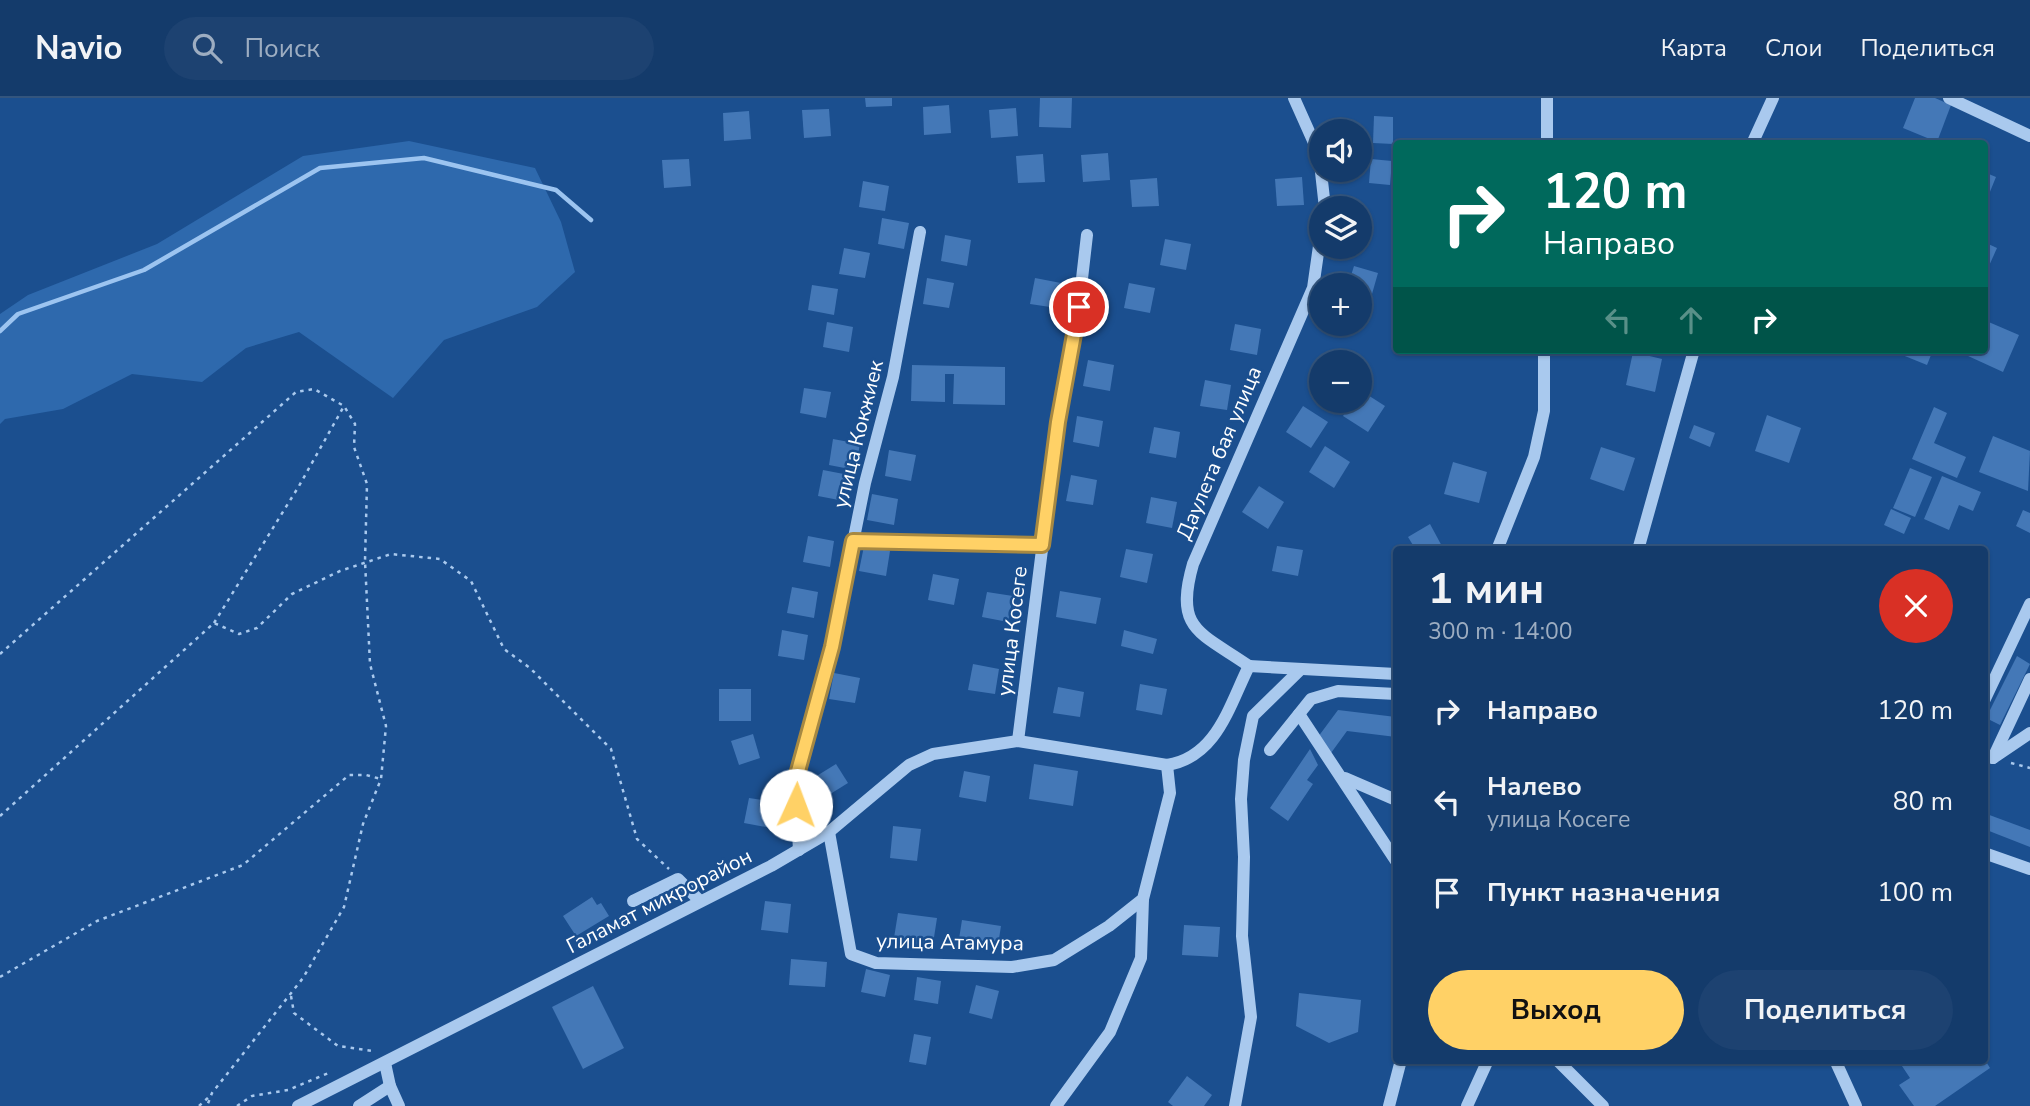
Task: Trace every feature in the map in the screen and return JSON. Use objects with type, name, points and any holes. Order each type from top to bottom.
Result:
[{"type":"street","points":[[1294,98],[1319,154],[1324,196]]},
{"type":"street","points":[[1547,98],[1547,140]]},
{"type":"street","points":[[1754,140],[1773,98]]},
{"type":"street","points":[[1949,98],[2030,136]]},
{"type":"street","name":"улица Кокжиек","points":[[799,850],[795,782],[832,647],[853,541],[893,377],[920,232]]},
{"type":"street","name":"улица Косеге","points":[[1018,741],[1058,422],[1076,331],[1087,234]]},
{"type":"street","name":"Даулета бая улица","points":[[1250,666],[1194,627],[1184,594],[1193,564],[1312,288],[1317,259]]},
{"type":"street","points":[[1499,546],[1534,457],[1544,411],[1544,354]]},
{"type":"street","points":[[1639,546],[1693,354]]},
{"type":"street","points":[[853,541],[1042,545]]},
{"type":"street","points":[[1988,693],[2030,604]]},
{"type":"street","points":[[1056,1106],[1110,1032],[1141,958],[1143,899],[1170,793],[1167,765],[1185,762],[1206,747],[1250,666],[1393,674]]},
{"type":"street","points":[[1235,1106],[1251,1017],[1242,936],[1244,857],[1241,799],[1244,760],[1253,716],[1300,670]]},
{"type":"street","points":[[2030,679],[1993,758],[2030,733]]},
{"type":"street","points":[[1270,750],[1311,699],[1338,691],[1393,694]]},
{"type":"street","points":[[1299,714],[1344,778],[1393,856]]},
{"type":"street","name":"Галамат микрорайон","points":[[298,1106],[799,850],[829,832],[893,776],[920,758],[1018,741],[1167,765]]},
{"type":"street","points":[[1344,778],[1393,799]]},
{"type":"street","name":"улица Атамура","points":[[829,832],[851,954],[876,963],[1012,967],[1054,960],[1108,926],[1143,899]]},
{"type":"street","points":[[1988,854],[2030,869]]},
{"type":"street","points":[[633,901],[678,879],[700,901]]},
{"type":"street","points":[[385,1063],[390,1086],[399,1106]]},
{"type":"street","points":[[1389,1106],[1400,1064]]},
{"type":"street","points":[[1467,1106],[1486,1064]]},
{"type":"street","points":[[1561,1064],[1603,1106]]},
{"type":"street","points":[[1837,1064],[1856,1106]]},
{"type":"street","points":[[359,1106],[390,1086]]},
{"type":"path","points":[[0,654],[296,393],[314,389],[344,406],[355,424],[354,447],[367,484],[365,561],[370,664],[386,726],[381,779],[363,824],[344,907],[290,993],[200,1106]]},
{"type":"path","points":[[0,816],[214,623],[299,486],[344,406]]},
{"type":"path","points":[[214,623],[239,634],[257,628],[292,594],[365,561],[391,554],[440,559],[471,581],[504,649],[530,668],[611,749],[637,839],[678,879]]},
{"type":"path","points":[[0,977],[97,921],[243,865],[349,775],[366,775],[381,779]]},
{"type":"path","points":[[290,993],[294,1013],[312,1028],[338,1046],[359,1047],[378,1052],[385,1063]]},
{"type":"path","points":[[237,1106],[252,1096],[288,1090],[333,1071]]},
{"type":"path","points":[[207,1106],[212,1093]]},
{"type":"shaded area","points":[[409,141],[535,168],[561,222],[575,272],[537,307],[444,340],[393,398],[299,332],[246,348],[202,382],[132,374],[63,409],[5,419],[0,424],[0,314],[28,295],[157,244],[303,156]]},
{"type":"building","points":[[865,98],[892,98],[892,106],[866,107]]},
{"type":"building","points":[[1040,98],[1072,98],[1071,128],[1039,127]]},
{"type":"building","points":[[1915,98],[1935,98],[1951,105],[1938,140],[1903,128]]},
{"type":"building","points":[[949,105],[951,133],[924,135],[923,107]]},
{"type":"building","points":[[1016,108],[1018,136],[991,138],[989,110]]},
{"type":"building","points":[[829,109],[831,136],[804,138],[802,110]]},
{"type":"building","points":[[749,111],[751,139],[724,141],[723,113]]},
{"type":"building","points":[[1374,116],[1393,117],[1393,144],[1373,143]]},
{"type":"building","points":[[1108,153],[1110,180],[1083,182],[1081,155]]},
{"type":"building","points":[[1043,154],[1045,182],[1018,183],[1016,156]]},
{"type":"building","points":[[689,159],[691,186],[664,188],[662,160]]},
{"type":"building","points":[[1372,159],[1392,161],[1390,185],[1369,183],[1372,182]]},
{"type":"building","points":[[1988,174],[1996,177],[1988,197]]},
{"type":"building","points":[[1302,177],[1304,205],[1277,206],[1275,179]]},
{"type":"building","points":[[1157,178],[1159,206],[1132,207],[1130,180]]},
{"type":"building","points":[[863,181],[889,186],[885,211],[859,207]]},
{"type":"building","points":[[882,218],[909,223],[904,249],[878,244]]},
{"type":"building","points":[[945,235],[971,240],[967,266],[941,261]]},
{"type":"building","points":[[1165,239],[1191,244],[1186,270],[1160,265]]},
{"type":"building","points":[[1988,244],[1997,248],[1988,268]]},
{"type":"building","points":[[844,248],[870,253],[865,278],[839,274]]},
{"type":"building","points":[[1354,266],[1378,273],[1372,294],[1372,273],[1352,273]]},
{"type":"building","points":[[927,278],[954,283],[949,308],[923,304]]},
{"type":"building","points":[[1035,278],[1061,283],[1057,308],[1030,304]]},
{"type":"building","points":[[1129,283],[1155,288],[1150,313],[1124,308]]},
{"type":"building","points":[[812,285],[838,289],[834,315],[808,310]]},
{"type":"building","points":[[827,322],[853,327],[849,352],[823,347]]},
{"type":"building","points":[[1988,322],[2019,335],[2003,372],[1964,354],[1988,354]]},
{"type":"building","points":[[1235,324],[1261,329],[1257,355],[1230,350]]},
{"type":"building","points":[[1633,354],[1662,359],[1655,392],[1626,385]]},
{"type":"building","points":[[1900,354],[1931,354],[1927,365]]},
{"type":"building","points":[[1088,360],[1114,365],[1110,391],[1083,386]]},
{"type":"building","points":[[912,365],[1005,367],[1005,405],[953,404],[954,374],[945,374],[945,402],[911,401]]},
{"type":"building","points":[[1205,380],[1231,385],[1227,410],[1200,406]]},
{"type":"building","points":[[804,388],[831,392],[826,418],[800,413]]},
{"type":"building","points":[[1372,398],[1385,406],[1368,432],[1343,416],[1345,413],[1372,413]]},
{"type":"building","points":[[1303,406],[1309,413],[1314,413],[1328,422],[1311,448],[1286,432]]},
{"type":"building","points":[[1934,407],[1947,413],[1934,443],[1966,457],[1957,478],[1912,459]]},
{"type":"building","points":[[1767,415],[1801,428],[1789,463],[1755,451]]},
{"type":"building","points":[[1077,416],[1103,421],[1099,447],[1073,442]]},
{"type":"building","points":[[1694,425],[1715,433],[1710,447],[1689,438]]},
{"type":"building","points":[[1154,427],[1180,432],[1176,458],[1149,453]]},
{"type":"building","points":[[1993,436],[2030,451],[2028,491],[1979,472]]},
{"type":"building","points":[[833,439],[860,444],[855,470],[829,465]]},
{"type":"building","points":[[1325,446],[1350,462],[1334,488],[1309,472]]},
{"type":"building","points":[[1601,447],[1635,458],[1624,491],[1590,479]]},
{"type":"building","points":[[889,450],[916,455],[911,481],[885,476]]},
{"type":"building","points":[[1453,462],[1487,472],[1479,503],[1444,494]]},
{"type":"building","points":[[1910,468],[1932,477],[1915,517],[1893,508]]},
{"type":"building","points":[[823,470],[849,475],[844,501],[818,496]]},
{"type":"building","points":[[1071,475],[1097,480],[1093,505],[1066,501]]},
{"type":"building","points":[[1942,476],[1981,492],[1973,511],[1959,505],[1949,530],[1924,519]]},
{"type":"building","points":[[1259,486],[1284,502],[1268,529],[1242,512]]},
{"type":"building","points":[[872,494],[898,499],[894,525],[867,520]]},
{"type":"building","points":[[1151,497],[1177,502],[1172,528],[1146,523]]},
{"type":"building","points":[[1891,509],[1911,518],[1904,534],[1884,525]]},
{"type":"building","points":[[2023,510],[2030,513],[2030,533],[2016,526]]},
{"type":"building","points":[[1430,524],[1442,546],[1414,546],[1408,537]]},
{"type":"building","points":[[808,536],[834,541],[830,567],[803,562]]},
{"type":"building","points":[[864,546],[890,551],[886,576],[859,571]]},
{"type":"building","points":[[1277,546],[1303,550],[1298,576],[1272,571]]},
{"type":"building","points":[[1126,549],[1153,554],[1147,583],[1120,577]]},
{"type":"building","points":[[933,574],[959,579],[954,605],[928,600]]},
{"type":"building","points":[[792,587],[818,592],[814,618],[787,613]]},
{"type":"building","points":[[1060,591],[1101,598],[1096,624],[1056,617]]},
{"type":"building","points":[[987,592],[1013,596],[1008,622],[982,617]]},
{"type":"building","points":[[782,630],[808,635],[804,660],[778,656]]},
{"type":"building","points":[[1124,630],[1157,639],[1153,654],[1121,646]]},
{"type":"building","points":[[2017,656],[2030,664],[2000,725],[1988,719]]},
{"type":"building","points":[[973,664],[999,669],[995,694],[968,690]]},
{"type":"building","points":[[834,673],[860,678],[855,703],[829,699]]},
{"type":"building","points":[[1140,684],[1167,689],[1162,715],[1136,710]]},
{"type":"building","points":[[1058,687],[1084,692],[1080,717],[1053,713]]},
{"type":"building","points":[[719,689],[751,689],[751,721],[719,721]]},
{"type":"building","points":[[1338,710],[1393,717],[1393,737],[1347,731],[1331,753],[1318,737]]},
{"type":"building","points":[[753,734],[760,758],[739,765],[731,741]]},
{"type":"building","points":[[1310,749],[1318,765],[1307,780],[1313,784],[1288,821],[1270,808]]},
{"type":"building","points":[[836,764],[848,783],[827,796],[815,777]]},
{"type":"building","points":[[1034,764],[1078,771],[1073,806],[1029,799]]},
{"type":"building","points":[[964,771],[990,776],[986,802],[959,797]]},
{"type":"building","points":[[749,798],[775,802],[771,828],[744,823]]},
{"type":"building","points":[[1988,814],[2030,830],[2030,847],[1988,831]]},
{"type":"building","points":[[893,826],[921,829],[917,861],[890,858]]},
{"type":"building","points":[[592,897],[597,905],[601,903],[609,916],[576,936],[563,916]]},
{"type":"building","points":[[765,901],[791,904],[788,933],[761,930]]},
{"type":"building","points":[[898,913],[937,918],[932,950],[893,944]]},
{"type":"building","points":[[962,920],[1001,926],[998,945],[959,939]]},
{"type":"building","points":[[1184,925],[1220,927],[1218,957],[1182,955]]},
{"type":"building","points":[[791,959],[827,962],[825,987],[789,985]]},
{"type":"building","points":[[866,969],[890,975],[885,997],[861,992]]},
{"type":"building","points":[[917,977],[941,981],[938,1004],[914,1000]]},
{"type":"building","points":[[976,985],[999,991],[992,1019],[969,1013]]},
{"type":"building","points":[[593,986],[624,1048],[583,1069],[552,1007]]},
{"type":"building","points":[[1299,993],[1361,1000],[1358,1032],[1329,1043],[1296,1026]]},
{"type":"building","points":[[914,1034],[931,1037],[926,1065],[909,1062]]},
{"type":"building","points":[[1901,1064],[1988,1064],[1990,1068],[1935,1106],[1914,1106],[1899,1085],[1910,1078]]},
{"type":"building","points":[[1187,1076],[1212,1095],[1204,1106],[1173,1106],[1168,1102]]},
{"type":"waterway","points":[[0,331],[18,314],[144,270],[320,168],[424,158],[556,190],[591,220]]},
{"type":"route","points":[[796,805],[795,782],[809,722],[832,647],[853,541],[1042,545],[1058,422],[1079,307]]}]
